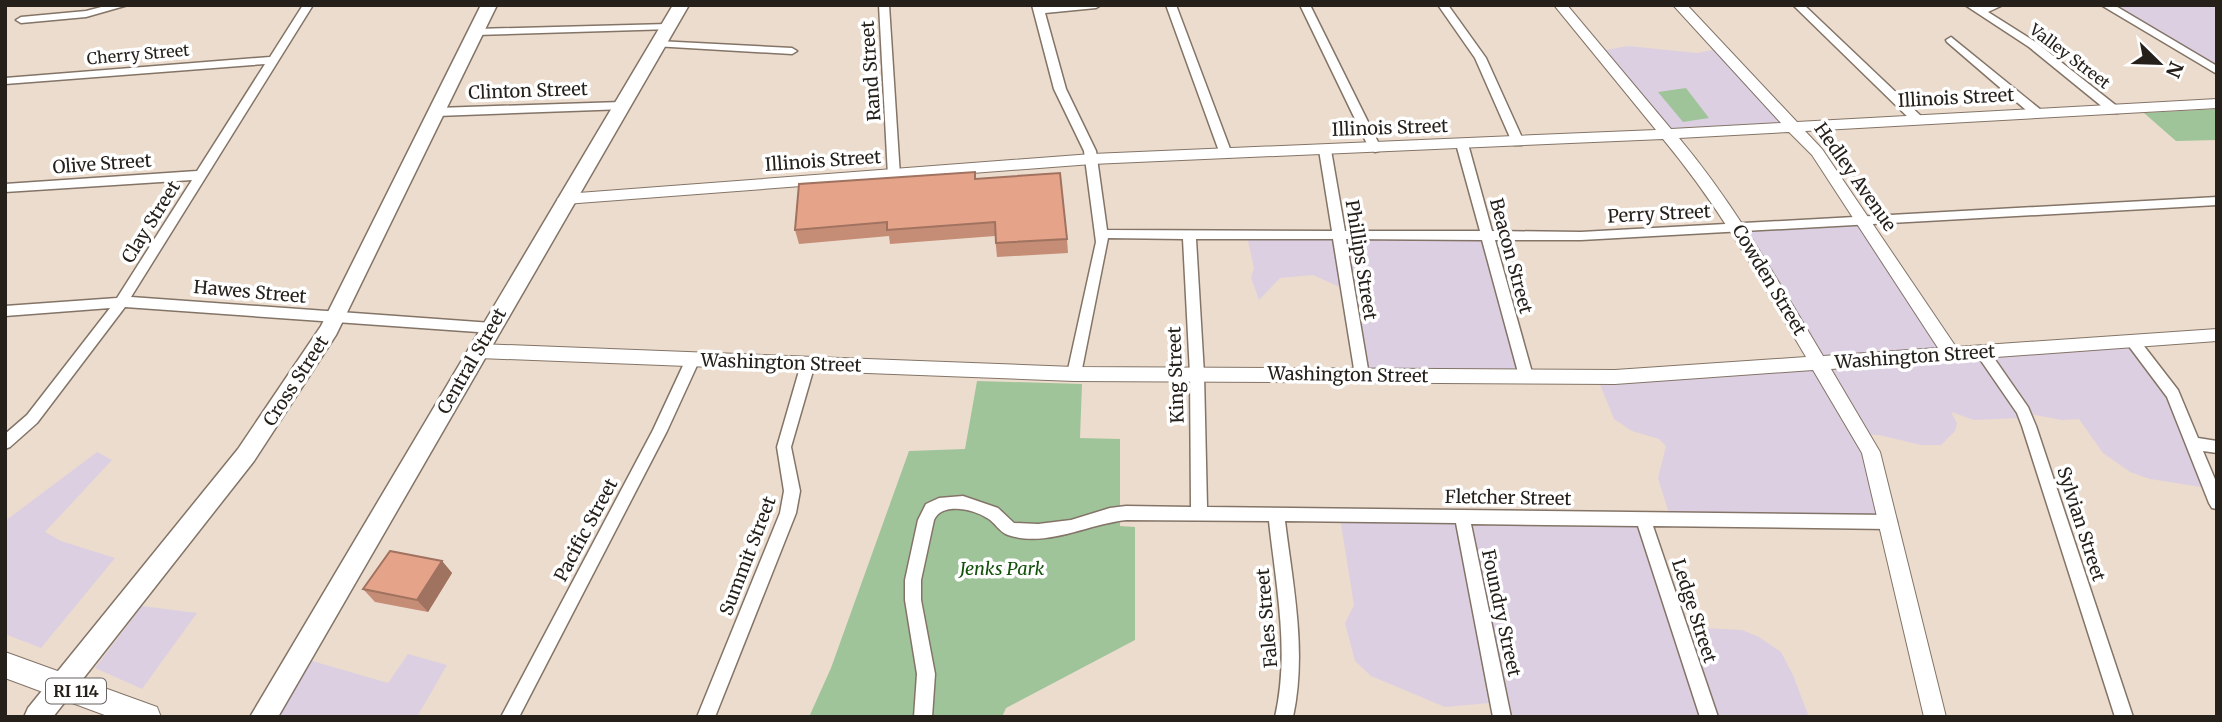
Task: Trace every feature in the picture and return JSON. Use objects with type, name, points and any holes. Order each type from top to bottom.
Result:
[{"type":"main road","name":"Cross Street","points":[[37,717],[246,455],[336,319],[489,5]]},
{"type":"main road","name":"Central Street","points":[[263,717],[681,5]]},
{"type":"main road","name":"RI 114","points":[[5,665],[147,717]]},
{"type":"street","points":[[27,8],[21,20],[86,14],[123,5]]},
{"type":"street","name":"Clay Street","points":[[5,443],[38,412],[122,302],[308,5]]},
{"type":"street","name":"Rand Street","points":[[884,5],[894,176]]},
{"type":"street","points":[[1074,374],[1102,234],[1093,159],[1060,89],[1038,8],[1096,5]]},
{"type":"street","points":[[1171,5],[1226,154]]},
{"type":"street","points":[[1305,5],[1375,148]]},
{"type":"street","points":[[1443,5],[1480,58],[1518,142]]},
{"type":"street","name":"Cowden Street","points":[[1560,5],[1705,179],[1738,228],[1871,452],[1934,717]]},
{"type":"street","name":"Hedley Avenue","points":[[1679,5],[1817,152],[1952,355]]},
{"type":"street","points":[[1798,5],[1917,120]]},
{"type":"street","points":[[1975,8],[1998,5]]},
{"type":"street","points":[[2106,5],[2217,71]]},
{"type":"street","name":"Valley Street","points":[[1975,8],[2033,45],[2114,110]]},
{"type":"street","points":[[475,32],[663,35],[792,51]]},
{"type":"street","points":[[1951,40],[2038,113]]},
{"type":"street","name":"Cherry Street","points":[[5,81],[274,60]]},
{"type":"street","name":"Illinois Street","points":[[565,199],[1093,159],[1518,142],[2217,103]]},
{"type":"street","name":"Clinton Street","points":[[437,112],[621,106]]},
{"type":"street","name":"Beacon Street","points":[[1462,144],[1526,376]]},
{"type":"street","name":"Phillips Street","points":[[1325,150],[1362,375]]},
{"type":"street","name":"Olive Street","points":[[5,188],[201,175]]},
{"type":"street","name":"Perry Street","points":[[1102,234],[1581,236],[2217,201]]},
{"type":"street","name":"King Street","points":[[1189,234],[1197,374],[1199,515]]},
{"type":"street","name":"Hawes Street","points":[[5,311],[122,302],[492,328]]},
{"type":"street","name":"Washington Street","points":[[479,351],[1074,374],[1615,377],[2217,335]]},
{"type":"street","points":[[2132,341],[2173,394],[2217,503]]},
{"type":"street","name":"Sylvian Street","points":[[1982,352],[2023,411],[2029,426],[2124,717]]},
{"type":"street","name":"Pacific Street","points":[[510,717],[660,431],[693,359]]},
{"type":"street","name":"Summit Street","points":[[705,717],[788,513],[792,491],[784,447],[808,364]]},
{"type":"street","points":[[2192,443],[2217,447]]},
{"type":"street","name":"Fletcher Street","points":[[923,717],[926,674],[912,600],[913,580],[926,520],[932,509],[939,504],[963,502],[993,513],[1010,529],[1038,531],[1062,529],[1126,513],[1889,522]]},
{"type":"street","name":"Fales Street","points":[[1276,515],[1291,659],[1290,689],[1283,717]]},
{"type":"street","name":"Foundry Street","points":[[1462,516],[1502,717]]},
{"type":"street","name":"Ledge Street","points":[[1643,518],[1709,717]]},
{"type":"shaded area","points":[[2105,5],[2217,5],[2217,73]]},
{"type":"shaded area","points":[[1628,46],[1697,53],[1717,49],[1790,123],[1662,131],[1600,51]]},
{"type":"shaded area","points":[[1855,219],[1947,354],[2128,343],[2169,397],[2207,488],[2150,479],[2130,472],[2103,453],[2079,419],[2062,420],[2023,413],[2019,418],[1974,420],[1951,412],[1957,423],[1955,431],[1941,445],[1921,445],[1879,435],[1859,435],[1878,517],[1670,517],[1658,478],[1666,446],[1659,439],[1632,431],[1614,419],[1597,377],[1815,364],[1736,226]]},
{"type":"shaded area","points":[[1247,236],[1482,236],[1519,375],[1357,375],[1344,318],[1342,288],[1313,275],[1280,278],[1259,300],[1251,278],[1254,268]]},
{"type":"shaded area","points":[[97,452],[112,460],[45,532],[61,541],[115,558],[41,648],[5,634],[5,521]]},
{"type":"shaded area","points":[[1340,518],[1640,520],[1681,627],[1742,630],[1759,637],[1781,652],[1809,717],[1494,717],[1490,703],[1445,707],[1371,676],[1355,661],[1345,623],[1354,605]]},
{"type":"shaded area","points":[[142,606],[197,613],[142,689],[95,668]]},
{"type":"shaded area","points":[[408,654],[447,665],[417,717],[277,717],[309,660],[388,683]]},
{"type":"green space","points":[[1686,88],[1709,118],[1683,122],[1658,92]]},
{"type":"green space","points":[[2217,109],[2217,140],[2176,141],[2144,113]]},
{"type":"green space","name":"Jenks Park","points":[[977,381],[1082,384],[1080,438],[1120,439],[1120,526],[1135,527],[1135,640],[1006,708],[1002,717],[809,717],[831,668],[909,451],[965,449]]},
{"type":"building","points":[[975,172],[975,179],[1060,173],[1067,239],[996,243],[995,222],[887,230],[887,222],[795,230],[799,184]]},
{"type":"building","points":[[390,551],[442,561],[417,600],[363,589]]}]
